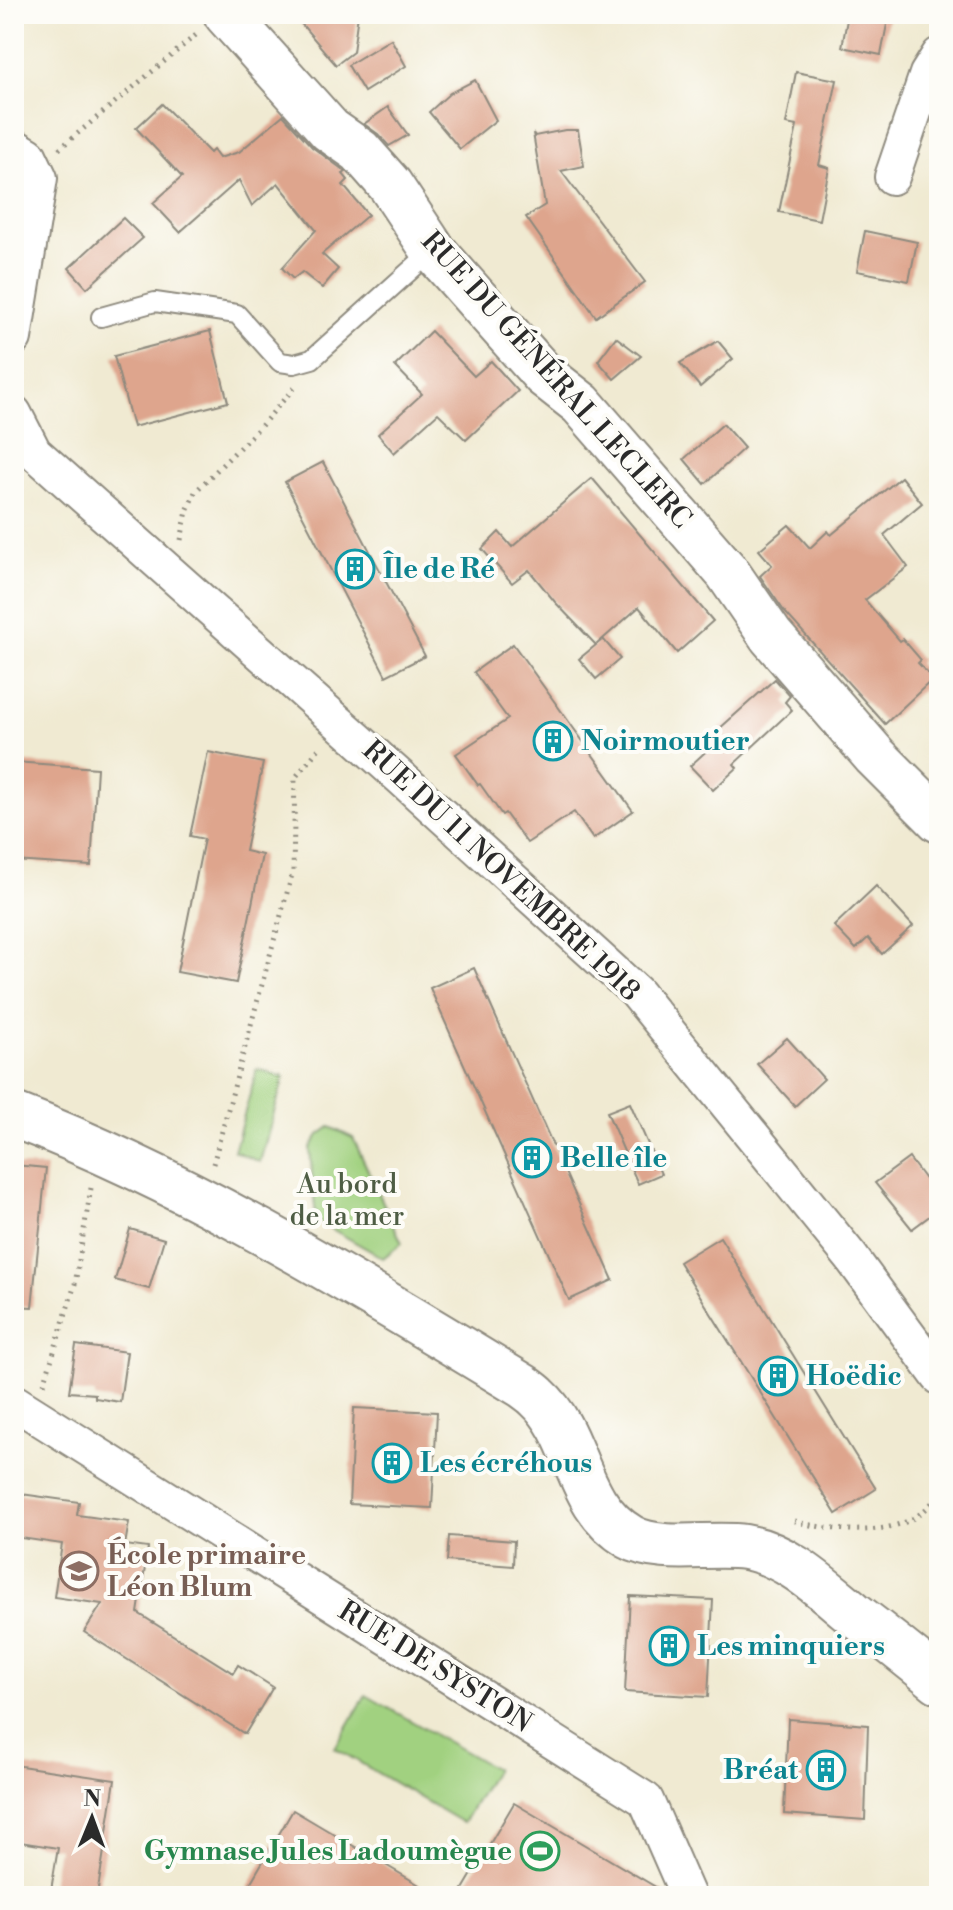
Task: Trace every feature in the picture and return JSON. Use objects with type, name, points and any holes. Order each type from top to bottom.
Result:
[{"type":"street","name":"RUE DU GÉNÉRAL LECLERC","points":[[212,24],[330,130],[360,151],[390,185],[433,250],[544,375],[581,404],[727,572],[771,636],[875,756],[939,820]]},
{"type":"street","points":[[892,177],[927,74],[939,55]]},
{"type":"street","points":[[14,338],[40,178],[25,157]]},
{"type":"street","name":"RUE DU 11 NOVEMBRE 1918","points":[[14,413],[34,452],[400,777],[636,992],[851,1257],[939,1377]]},
{"type":"street","points":[[14,1115],[90,1145],[201,1199],[538,1397],[567,1442],[595,1504],[611,1523],[632,1538],[669,1546],[745,1547],[780,1558],[939,1681]]},
{"type":"street","name":"RUE DE SYSTON","points":[[24,1409],[646,1800],[688,1896]]},
{"type":"lane","points":[[101,317],[155,302],[237,314],[280,362],[294,364],[312,359],[433,250]]},
{"type":"path","points":[[25,157],[212,24]]},
{"type":"path","points":[[175,577],[187,511],[195,492],[302,380],[301,362]]},
{"type":"path","points":[[201,1199],[214,1162],[293,871],[295,778]]},
{"type":"path","points":[[24,1409],[75,1284],[93,1181],[105,1153]]},
{"type":"path","points":[[781,1516],[833,1529],[889,1527],[916,1517],[939,1494]]},
{"type":"green space","points":[[257,1069],[284,1077],[260,1162],[234,1151]]},
{"type":"green space","name":"Au bord de la mer","points":[[330,1127],[353,1138],[402,1243],[383,1258],[316,1220],[310,1149],[319,1135]]},
{"type":"green space","points":[[366,1695],[495,1769],[463,1823],[335,1748]]},
{"type":"building","points":[[293,14],[358,14],[353,52],[336,65]]},
{"type":"building","points":[[848,14],[889,14],[881,55],[842,47]]},
{"type":"building","points":[[391,39],[406,66],[364,92],[348,65]]},
{"type":"building","points":[[796,72],[837,80],[819,165],[829,168],[819,220],[779,212],[797,126],[786,124]]},
{"type":"building","points":[[475,80],[496,120],[460,149],[429,112],[450,93]]},
{"type":"building","points":[[162,104],[210,153],[213,150],[219,158],[239,152],[283,115],[312,147],[346,172],[343,174],[348,180],[343,185],[368,215],[322,254],[338,269],[322,288],[302,272],[293,279],[282,268],[316,230],[278,183],[252,206],[239,180],[180,232],[153,203],[182,177],[136,128]]},
{"type":"building","points":[[388,107],[408,135],[389,146],[364,124]]},
{"type":"building","points":[[578,130],[584,166],[561,171],[645,282],[596,317],[526,217],[545,205],[533,133],[535,136]]},
{"type":"building","points":[[123,218],[143,238],[87,288],[69,268]]},
{"type":"building","points":[[865,231],[917,242],[909,281],[857,271]]},
{"type":"building","points":[[210,331],[228,402],[133,427],[114,356]]},
{"type":"building","points":[[431,331],[474,376],[491,361],[518,391],[466,440],[438,413],[394,453],[378,434],[422,394],[395,366]]},
{"type":"building","points":[[616,337],[641,356],[614,379],[598,361]]},
{"type":"building","points":[[718,341],[733,359],[700,387],[680,363]]},
{"type":"building","points":[[723,424],[744,448],[705,484],[684,459]]},
{"type":"building","name":"Île de Ré","points":[[323,462],[425,656],[386,676],[285,482]]},
{"type":"building","points":[[901,477],[922,503],[884,535],[908,567],[865,600],[900,641],[903,639],[933,679],[885,724],[784,611],[760,576],[772,565],[759,550],[789,525],[810,548],[828,531],[831,535]]},
{"type":"building","points":[[592,478],[713,621],[677,653],[639,607],[596,645],[529,570],[512,583],[482,549],[499,532],[512,547]]},
{"type":"building","points":[[603,639],[620,659],[596,679],[579,659]]},
{"type":"building","points":[[513,644],[633,811],[593,839],[574,812],[527,843],[456,754],[508,719],[474,672]]},
{"type":"building","points":[[775,679],[790,696],[785,702],[792,710],[734,764],[737,768],[713,790],[690,766],[715,743],[709,738]]},
{"type":"building","points":[[208,752],[263,763],[245,851],[262,855],[236,983],[177,972],[204,839],[190,836]]},
{"type":"building","points":[[14,762],[97,768],[91,866],[14,861]]},
{"type":"building","points":[[876,886],[913,926],[882,954],[868,938],[856,949],[834,926]]},
{"type":"building","name":"Belle île","points":[[474,968],[613,1280],[569,1300],[430,988]]},
{"type":"building","points":[[787,1038],[824,1079],[795,1106],[757,1064]]},
{"type":"building","points":[[630,1103],[661,1174],[638,1184],[607,1112]]},
{"type":"building","points":[[909,1158],[939,1198],[939,1209],[912,1229],[875,1183]]},
{"type":"building","points":[[14,1165],[46,1168],[32,1307],[14,1306]]},
{"type":"building","points":[[130,1229],[164,1239],[149,1289],[115,1280]]},
{"type":"building","name":"Hoëdic","points":[[720,1237],[876,1489],[836,1514],[679,1262]]},
{"type":"building","points":[[76,1345],[127,1352],[120,1402],[95,1398],[95,1394],[69,1392]]},
{"type":"building","name":"Les écréhous","points":[[354,1408],[437,1412],[432,1508],[349,1504]]},
{"type":"building","points":[[14,1493],[79,1502],[77,1515],[129,1522],[125,1545],[148,1548],[138,1613],[233,1673],[238,1665],[273,1687],[245,1734],[84,1632],[102,1604],[54,1597],[62,1544],[14,1537]]},
{"type":"building","points":[[449,1536],[514,1541],[513,1566],[447,1561]]},
{"type":"building","name":"Les minquiers","points":[[630,1596],[713,1600],[708,1697],[625,1692]]},
{"type":"building","name":"Bréat","points":[[788,1719],[868,1725],[865,1820],[784,1814]]},
{"type":"building","points":[[14,1765],[115,1780],[97,1896],[50,1896],[58,1848],[14,1841]]},
{"type":"building","name":"Gymnase Jules Ladoumègue","points":[[514,1803],[664,1892],[666,1896],[459,1896]]},
{"type":"building","points":[[293,1810],[438,1896],[263,1896],[248,1887]]},
{"type":"place","name":"Île de Ré","points":[[355,569]]},
{"type":"place","name":"Noirmoutier","points":[[553,741]]},
{"type":"place","name":"Belle île","points":[[532,1158]]},
{"type":"place","name":"Hoëdic","points":[[778,1376]]},
{"type":"place","name":"Les écréhous","points":[[392,1463]]},
{"type":"place","name":"École primaire Léon Blum","points":[[79,1571]]},
{"type":"place","name":"Les minquiers","points":[[669,1646]]},
{"type":"place","name":"Bréat","points":[[826,1770]]},
{"type":"place","name":"Gymnase Jules Ladoumègue","points":[[540,1851]]}]
